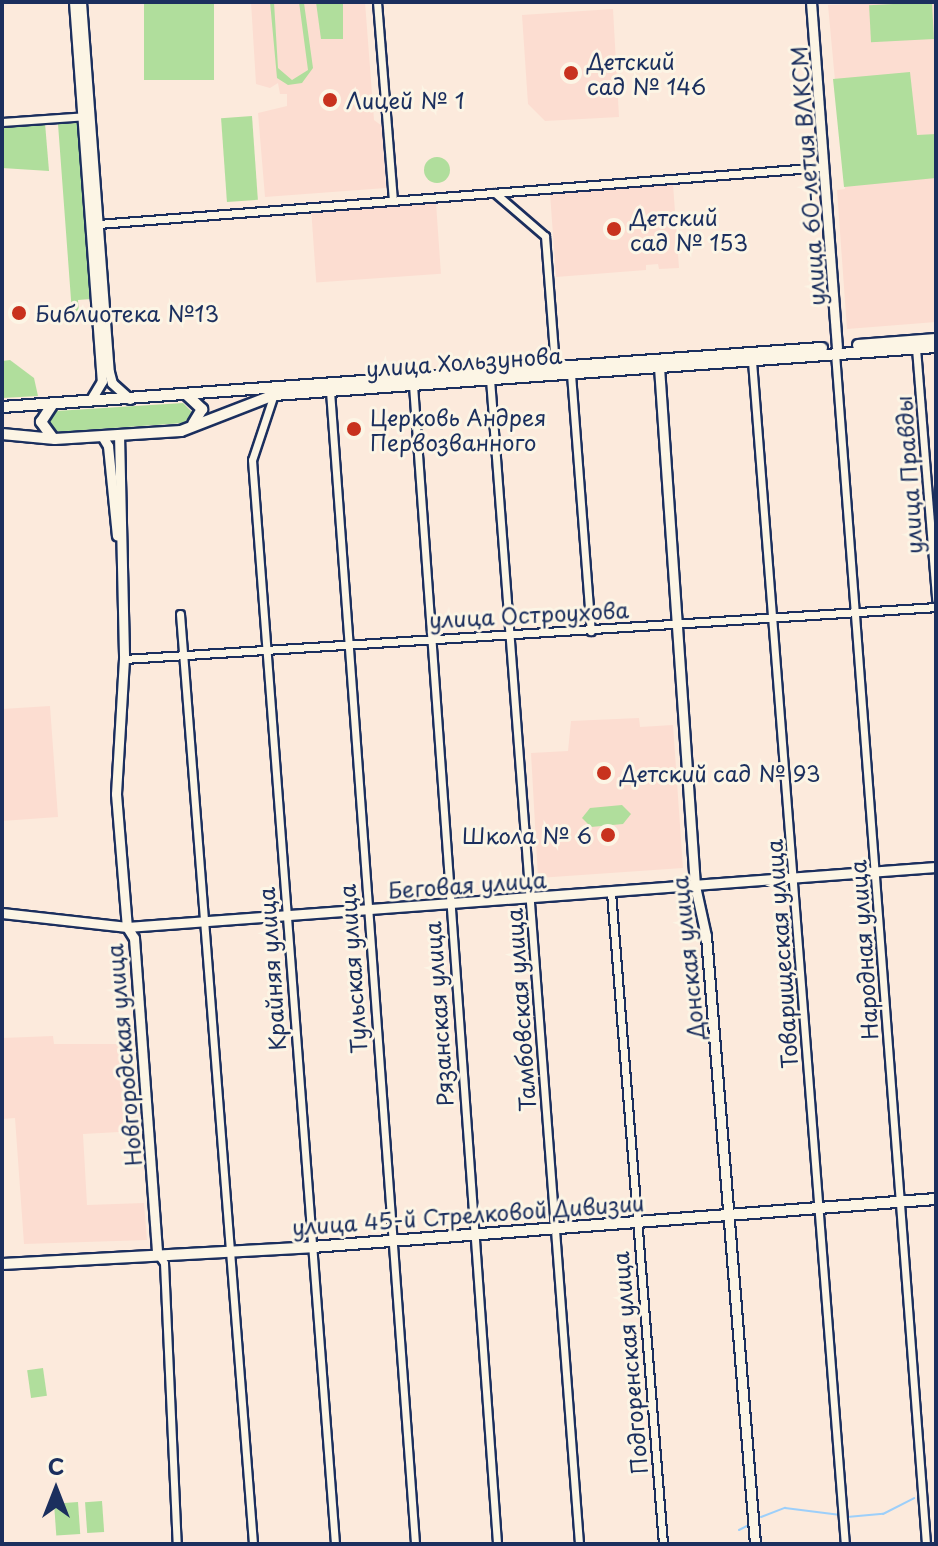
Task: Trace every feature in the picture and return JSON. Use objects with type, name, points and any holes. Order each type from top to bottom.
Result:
[{"type":"main road","name":"улица Хользунова","points":[[2,407],[555,366],[752,361],[936,339]]},
{"type":"main road","name":"улица Хользунова","points":[[2,434],[55,439],[192,426],[274,395],[571,374],[659,363],[836,350],[936,347]]},
{"type":"main road","points":[[187,395],[202,409],[192,426]]},
{"type":"main road","points":[[52,405],[41,422],[55,439]]},
{"type":"main road","name":"улица 45-й Стрелковой Дивизии","points":[[2,1264],[157,1253],[312,1247],[936,1199]]},
{"type":"street","points":[[74,2],[98,224],[109,372],[112,383],[130,399]]},
{"type":"street","points":[[81,2],[102,381],[90,402]]},
{"type":"street","points":[[377,2],[393,200]]},
{"type":"street","name":"улица 60-летия ВЛКСМ","points":[[811,2],[836,350]]},
{"type":"street","points":[[2,122],[86,116]]},
{"type":"street","points":[[98,224],[824,167]]},
{"type":"street","points":[[495,193],[545,236],[555,366]]},
{"type":"street","name":"улица Правды","points":[[916,348],[936,599]]},
{"type":"street","name":"Народная улица","points":[[836,350],[926,1544]]},
{"type":"street","name":"Товарищеская улица","points":[[752,361],[845,1544]]},
{"type":"street","name":"Донская улица","points":[[659,363],[695,886],[706,936],[755,1544]]},
{"type":"street","points":[[571,374],[591,631]]},
{"type":"street","name":"Тамбовская улица","points":[[490,379],[579,1544]]},
{"type":"street","name":"Рязанская улица","points":[[413,385],[448,904],[497,1544]]},
{"type":"street","name":"Тульская улица","points":[[330,391],[345,641],[415,1544]]},
{"type":"street","name":"Крайняя улица","points":[[274,395],[252,460],[335,1544]]},
{"type":"street","name":"Новгородская улица","points":[[119,434],[124,659],[116,794],[127,927],[134,938],[157,1253],[164,1272],[161,1299],[177,1544]]},
{"type":"street","name":"Новгородская улица","points":[[102,436],[122,563]]},
{"type":"street","name":"улица Остроухова","points":[[124,659],[345,641],[591,631],[936,607]]},
{"type":"street","points":[[180,614],[201,922],[253,1544]]},
{"type":"street","name":"Беговая улица","points":[[2,913],[127,927],[936,867]]},
{"type":"street","name":"Подгоренская улица","points":[[611,892],[634,1222],[663,1544]]},
{"type":"shaded area","name":"Лицей № 1","points":[[251,2],[365,2],[374,120],[382,126],[386,188],[265,197],[258,113],[287,106],[287,94],[280,94],[278,83],[270,88],[256,84]]},
{"type":"shaded area","points":[[936,2],[936,322],[847,329],[837,190],[845,189],[828,5]]},
{"type":"shaded area","name":"Детский сад № 146","points":[[613,9],[619,117],[545,121],[528,104],[522,15]]},
{"type":"shaded area","name":"Детский сад № 153","points":[[673,184],[679,268],[659,269],[658,264],[646,265],[646,270],[556,277],[550,193]]},
{"type":"shaded area","points":[[436,203],[441,274],[316,283],[311,212]]},
{"type":"shaded area","points":[[50,706],[58,817],[2,821],[2,709]]},
{"type":"shaded area","points":[[639,718],[640,727],[673,725],[683,868],[538,878],[531,753],[568,751],[571,721]]},
{"type":"shaded area","points":[[53,1036],[54,1044],[132,1044],[137,1131],[83,1134],[87,1205],[144,1203],[147,1240],[24,1244],[15,1118],[2,1119],[2,1038]]},
{"type":"green space","points":[[144,2],[214,2],[214,80],[144,80]]},
{"type":"green space","points":[[270,2],[274,2],[278,68],[292,80],[308,70],[299,2],[304,3],[313,68],[302,83],[288,85],[277,78]]},
{"type":"green space","points":[[316,2],[343,2],[343,39],[321,39]]},
{"type":"green space","points":[[932,2],[934,39],[871,42],[869,5]]},
{"type":"green space","points":[[910,72],[917,135],[936,134],[936,178],[844,187],[833,79]]},
{"type":"green space","points":[[252,116],[258,200],[227,202],[221,118]]},
{"type":"green space","points":[[45,123],[49,171],[2,168],[2,126]]},
{"type":"green space","points":[[78,123],[91,299],[78,300],[79,313],[72,313],[58,124]]},
{"type":"green space","points":[[437,157],[446,161],[450,170],[446,179],[437,183],[428,179],[424,170],[428,161]]},
{"type":"green space","points":[[10,360],[34,378],[38,396],[2,398],[2,361]]},
{"type":"green space","points":[[183,403],[193,413],[184,423],[56,432],[46,418],[56,411]]},
{"type":"green space","points":[[622,805],[631,814],[623,824],[591,827],[582,818],[590,808]]},
{"type":"green space","points":[[43,1368],[47,1396],[31,1398],[27,1370]]},
{"type":"green space","points":[[102,1501],[104,1532],[87,1533],[85,1502]]},
{"type":"green space","points":[[78,1502],[80,1534],[56,1536],[54,1504]]},
{"type":"waterway","points":[[847,1517],[883,1514],[914,1498]]},
{"type":"waterway","points":[[761,1517],[785,1508],[841,1515]]},
{"type":"waterway","points":[[739,1530],[747,1526]]},
{"type":"place","name":"Детский сад № 146","points":[[571,73]]},
{"type":"place","name":"Лицей № 1","points":[[330,100]]},
{"type":"place","name":"Детский сад № 153","points":[[614,229]]},
{"type":"place","name":"Библиотека №13","points":[[19,313]]},
{"type":"place","name":"Церковь Андрея Первозванного","points":[[354,429]]},
{"type":"place","name":"Детский сад № 93","points":[[604,773]]},
{"type":"place","name":"Школа № 6","points":[[608,835]]}]
